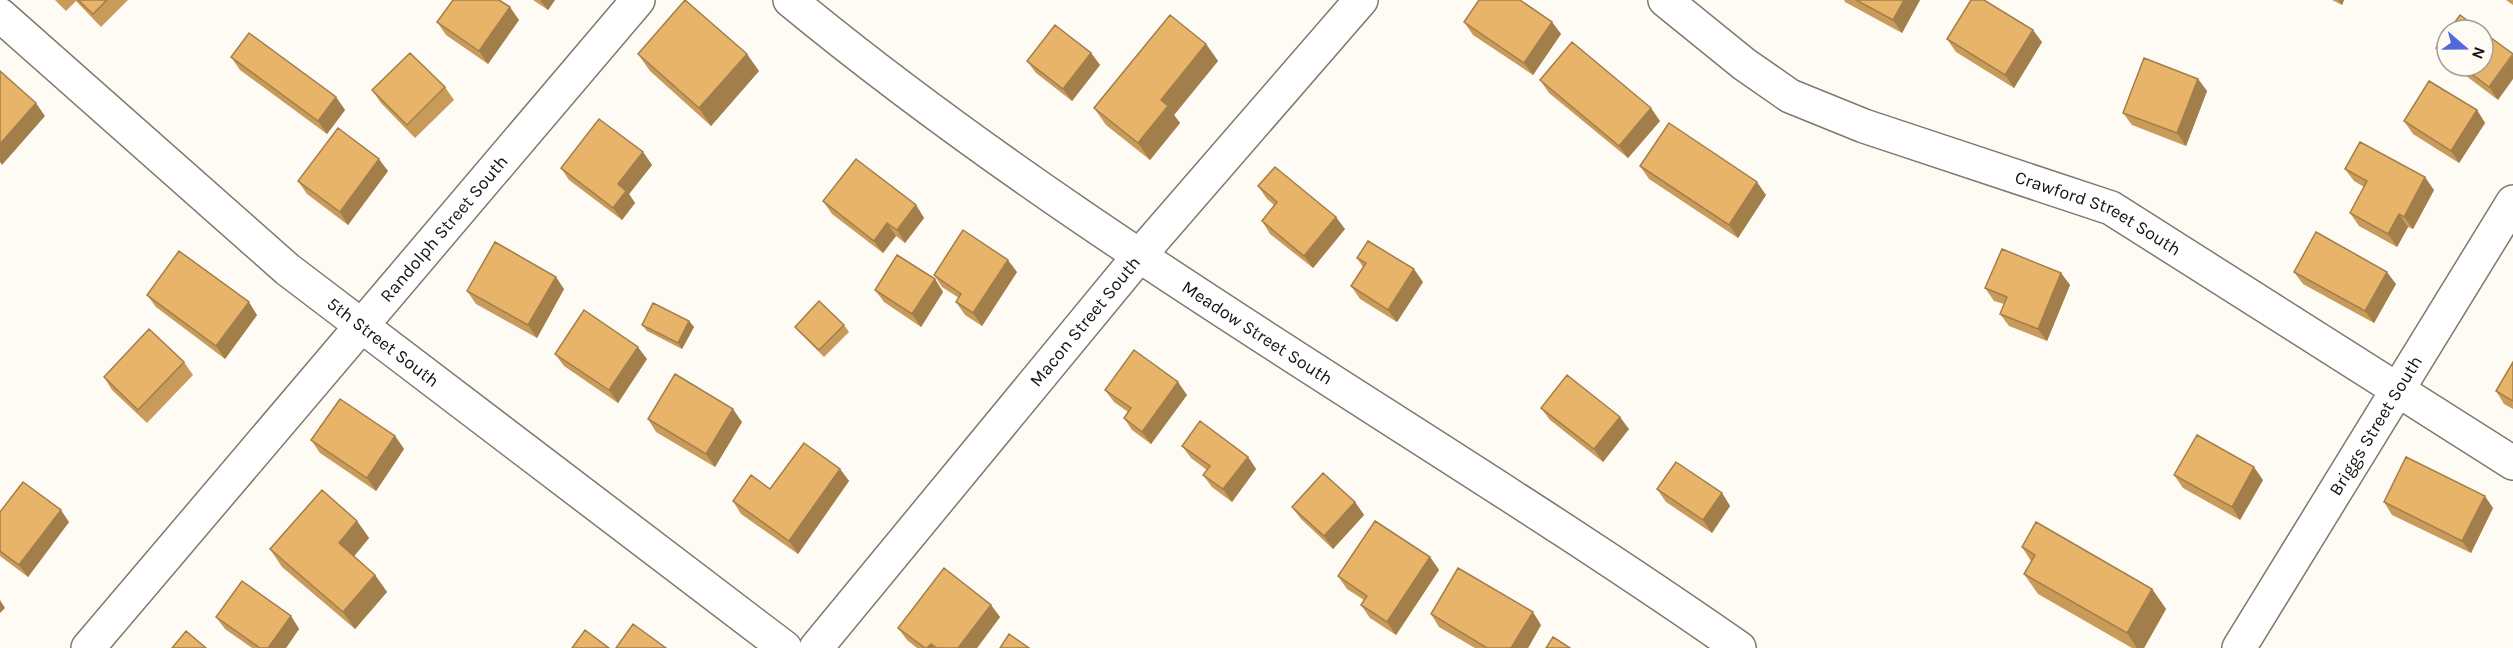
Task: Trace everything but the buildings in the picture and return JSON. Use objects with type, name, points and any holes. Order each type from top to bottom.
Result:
[{"type":"street","name":"Randolph Street South","points":[[88,648],[638,0]]},
{"type":"street","name":"Meadow Street South","points":[[790,0],[831,34],[997,157],[1139,256],[1739,648]]},
{"type":"street","name":"Macon Street South","points":[[816,648],[1139,256],[1361,0]]},
{"type":"street","name":"Crawford Street South","points":[[1665,0],[1736,58],[1790,96],[1864,126],[2111,208],[2513,463]]},
{"type":"street","name":"5th Street South","points":[[0,15],[286,269],[785,648]]},
{"type":"street","name":"Briggs Street South","points":[[2239,648],[2513,202]]}]
